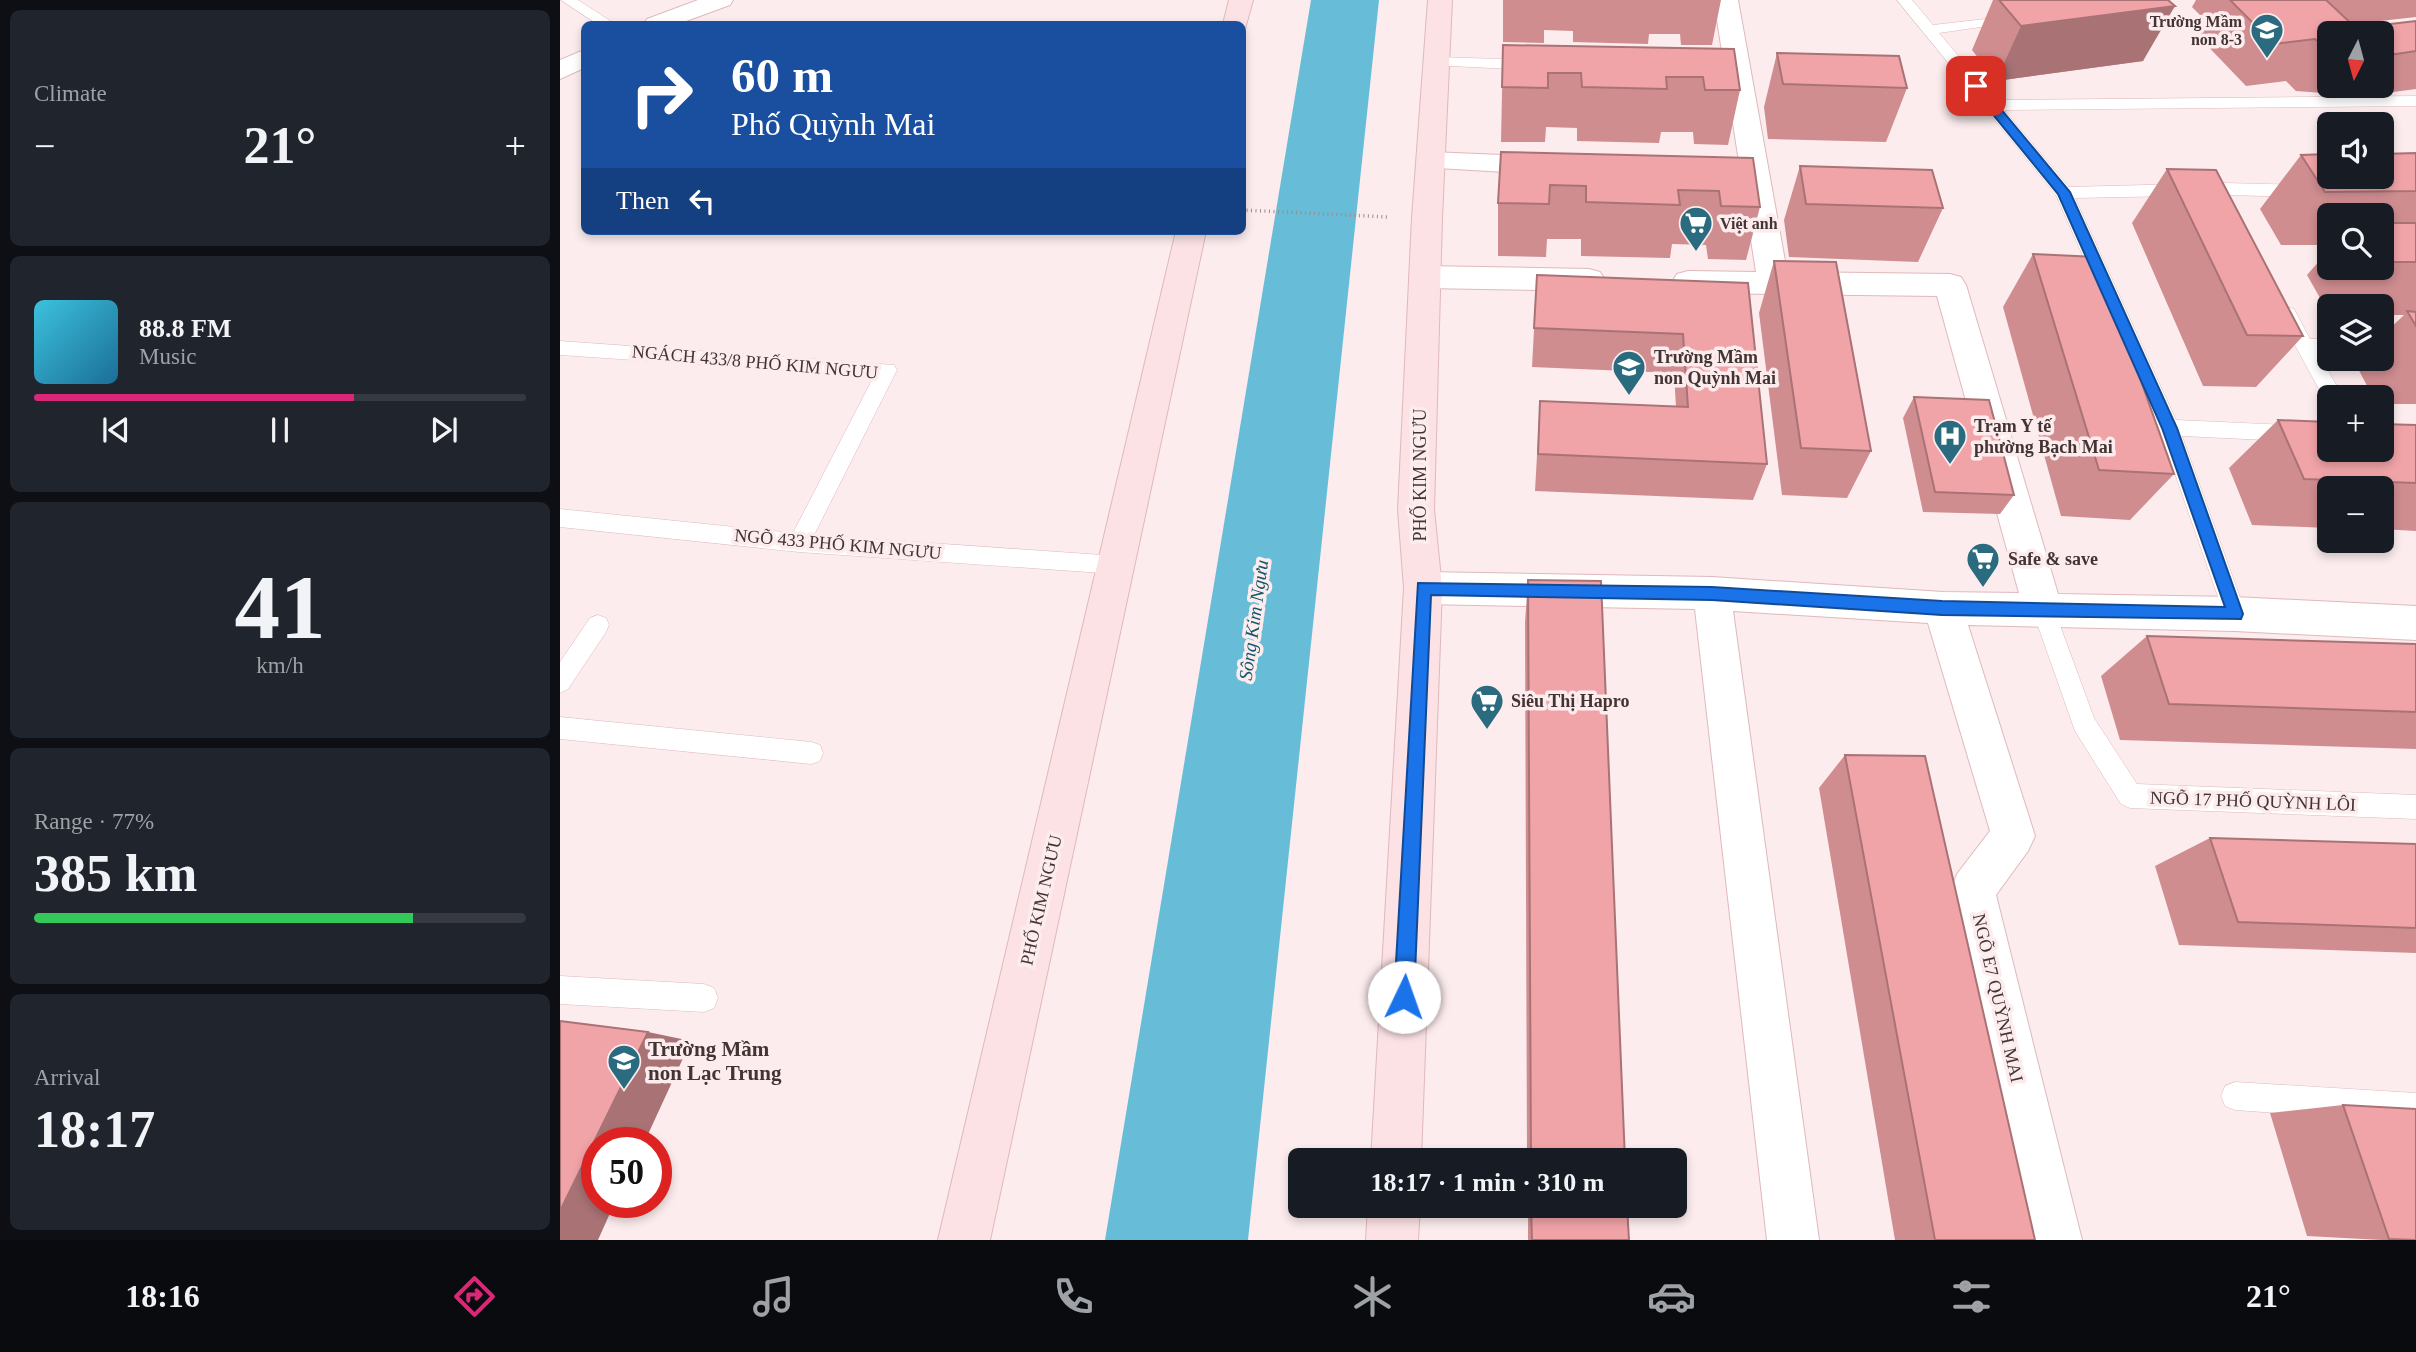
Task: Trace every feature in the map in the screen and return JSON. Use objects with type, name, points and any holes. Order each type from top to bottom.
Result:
[{"type":"main road","points":[[1237,21],[1241,0]]},
{"type":"main road","name":"PHỐ KIM NGƯU","points":[[1397,1148],[1423,588],[1416,510],[1424,277],[1440,0]]},
{"type":"main road","name":"PHỐ KIM NGƯU","points":[[964,1240],[1190,235]]},
{"type":"main road","points":[[1392,1240],[1393,1218]]},
{"type":"street","points":[[664,21],[721,0]]},
{"type":"street","points":[[1726,0],[1730,71],[1741,172],[1773,283]]},
{"type":"street","points":[[560,71],[581,60]]},
{"type":"street","points":[[1431,161],[1575,166]]},
{"type":"street","points":[[1424,277],[1612,280]]},
{"type":"street","points":[[1665,281],[1950,285],[2043,609]]},
{"type":"street","points":[[1423,588],[1712,593],[1942,608],[2235,614],[2416,623]]},
{"type":"street","points":[[1712,593],[1793,1240]]},
{"type":"street","name":"NGÕ E7 QUỲNH MAI","points":[[1942,608],[2013,836],[1973,890],[2056,1240]]},
{"type":"lane","points":[[568,0],[602,21]]},
{"type":"lane","points":[[1905,0],[2064,192],[2169,428],[2235,614]]},
{"type":"lane","points":[[1928,30],[2024,16]]},
{"type":"lane","points":[[1436,62],[1548,65]]},
{"type":"lane","points":[[1992,105],[2416,101]]},
{"type":"lane","points":[[2064,192],[2224,189],[2320,191]]},
{"type":"lane","points":[[2224,189],[2236,214]]},
{"type":"lane","points":[[2279,298],[2326,385]]},
{"type":"lane","points":[[2303,346],[2317,346]]},
{"type":"lane","name":"NGÁCH 433/8 PHỐ KIM NGƯU","points":[[560,348],[887,370],[799,543]]},
{"type":"lane","points":[[2169,428],[2317,434]]},
{"type":"lane","name":"NGÕ 433 PHỐ KIM NGƯU","points":[[560,518],[799,543],[1117,565]]},
{"type":"lane","name":"NGÕ 17 PHỐ QUỲNH LÔI","points":[[2043,609],[2084,723],[2130,796],[2416,807]]},
{"type":"lane","points":[[560,682],[598,625]]},
{"type":"lane","points":[[560,728],[811,753]]},
{"type":"lane","points":[[560,990],[704,998]]},
{"type":"lane","points":[[2235,1096],[2416,1108]]},
{"type":"path","points":[[1246,209],[1391,217]]},
{"type":"water","name":"Sông Kim Ngưu","points":[[1311,0],[1379,0],[1248,1240],[1105,1240]]},
{"type":"building","points":[[1999,0],[2168,0],[2175,6],[2021,26]]},
{"type":"building","points":[[2230,0],[2326,0],[2348,21],[2317,21],[2317,41],[2274,44]]},
{"type":"building","points":[[2416,21],[2416,51],[2396,54],[2394,24]]},
{"type":"building","points":[[1503,45],[1734,49],[1740,90],[1705,90],[1703,77],[1666,77],[1667,89],[1582,87],[1581,73],[1548,73],[1548,88],[1502,87]]},
{"type":"building","points":[[1777,53],[1899,56],[1907,88],[1783,84]]},
{"type":"building","points":[[1501,152],[1753,158],[1760,207],[1721,206],[1719,191],[1678,190],[1680,205],[1586,202],[1586,186],[1550,185],[1549,204],[1498,203]]},
{"type":"building","points":[[2416,153],[2416,191],[2325,192],[2323,189],[2394,189],[2394,154]]},
{"type":"building","points":[[2317,154],[2317,180],[2301,155]]},
{"type":"building","points":[[1800,166],[1932,170],[1943,208],[1806,204]]},
{"type":"building","points":[[2167,169],[2216,170],[2303,336],[2247,335]]},
{"type":"building","points":[[2394,223],[2416,223],[2416,262],[2394,262]]},
{"type":"building","points":[[2033,254],[2097,257],[2174,474],[2099,470]]},
{"type":"building","points":[[1774,261],[1836,262],[1871,451],[1801,448]]},
{"type":"building","points":[[1537,275],[1748,283],[1767,464],[1538,454],[1540,401],[1688,407],[1683,334],[1534,328]]},
{"type":"building","points":[[2407,311],[2416,312],[2416,326]]},
{"type":"building","points":[[1914,397],[1989,400],[2014,495],[1935,492]]},
{"type":"building","points":[[2278,420],[2317,422],[2317,462],[2394,462],[2394,424],[2416,425],[2416,483],[2394,482],[2394,476],[2317,476],[2317,479],[2304,479]]},
{"type":"building","points":[[1528,580],[1601,581],[1625,1148],[1531,1148]]},
{"type":"building","points":[[2147,636],[2416,644],[2416,712],[2169,704]]},
{"type":"building","points":[[1845,755],[1925,756],[2035,1240],[1935,1240]]},
{"type":"building","points":[[2210,838],[2416,844],[2416,928],[2238,922]]},
{"type":"building","points":[[560,1021],[648,1032],[601,1127],[581,1127],[581,1168],[560,1211]]},
{"type":"building","points":[[2343,1105],[2416,1109],[2416,1240],[2389,1239]]},
{"type":"building","points":[[1531,1218],[1628,1218],[1629,1240],[1532,1240]]},
{"type":"place","name":"Trường Mầm non 8-3","points":[[2267,60]]},
{"type":"place","name":"Việt anh","points":[[1696,253]]},
{"type":"place","name":"Trường Mầm non Quỳnh Mai","points":[[1629,397]]},
{"type":"place","name":"Trạm Y tế phường Bạch Mai","points":[[1950,466]]},
{"type":"place","name":"Safe & save","points":[[1983,589]]},
{"type":"place","name":"Siêu Thị Hapro","points":[[1487,731]]},
{"type":"place","name":"Trường Mầm non Lạc Trung","points":[[624,1091]]},
{"type":"route","points":[[1404,997],[1423,588],[1712,593],[1942,608],[2235,614],[2169,428],[2064,192],[1976,86]]}]
